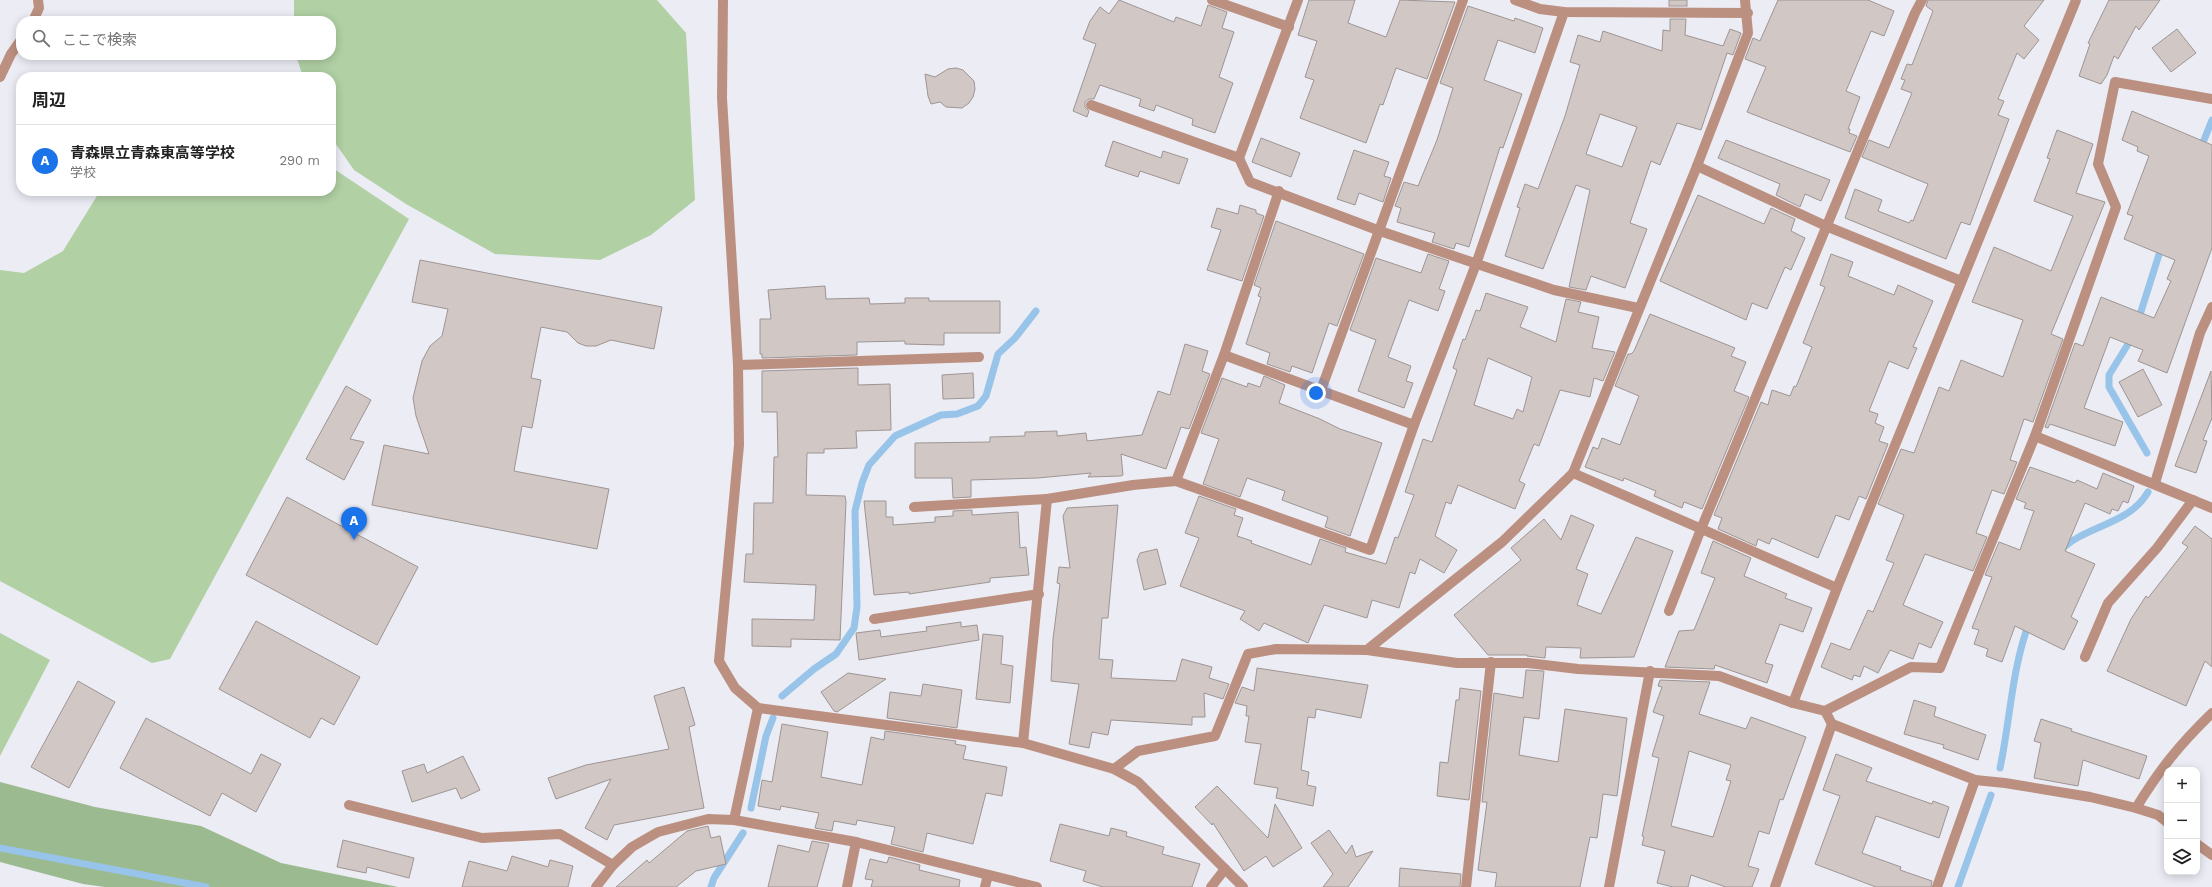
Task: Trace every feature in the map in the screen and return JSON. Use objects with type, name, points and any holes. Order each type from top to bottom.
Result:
[{"type":"street","points":[[36,16],[40,8],[38,0]]},
{"type":"street","points":[[723,0],[722,98],[738,364],[739,445],[719,661],[735,688],[758,708],[1023,743],[1114,769],[1138,782],[1243,887]]},
{"type":"street","points":[[1212,0],[1289,27]]},
{"type":"street","points":[[1298,0],[1239,158],[1250,182],[1380,231],[1554,290],[1638,308]]},
{"type":"street","points":[[1321,390],[1463,0]]},
{"type":"street","points":[[1515,0],[1540,9],[1564,12],[1748,13]]},
{"type":"street","points":[[1367,650],[1502,542],[1573,473],[1638,308],[1697,166],[1748,33],[1748,13],[1745,0]]},
{"type":"street","points":[[1669,611],[1701,529],[1826,226],[1915,13],[1922,0]]},
{"type":"street","points":[[1793,703],[1837,588],[2076,0]]},
{"type":"street","points":[[914,508],[1047,499],[1133,485],[1176,481],[1370,550],[1414,425],[1476,264],[1564,12]]},
{"type":"street","points":[[0,77],[16,49]]},
{"type":"street","points":[[1114,769],[1138,751],[1215,736],[1248,654],[1276,649],[1367,650],[1457,663],[1528,662],[1578,669],[1650,671],[1719,676],[1793,703],[1825,711],[1911,667],[1940,668],[2035,436],[2116,207],[2098,164],[2115,82],[2212,99]]},
{"type":"street","points":[[1091,105],[1239,158]]},
{"type":"street","points":[[1697,166],[1826,226],[1961,281]]},
{"type":"street","points":[[1176,481],[1224,355],[1278,192]]},
{"type":"street","points":[[2155,483],[2200,333],[2212,307]]},
{"type":"street","points":[[1224,355],[1414,425]]},
{"type":"street","points":[[738,364],[980,357]]},
{"type":"street","points":[[2035,436],[2155,483],[2212,508]]},
{"type":"street","points":[[1573,473],[1837,588]]},
{"type":"street","points":[[1023,743],[1039,594],[1047,499]]},
{"type":"street","points":[[2085,657],[2108,603],[2158,548],[2194,500]]},
{"type":"street","points":[[874,619],[1039,594]]},
{"type":"street","points":[[1466,887],[1491,662]]},
{"type":"street","points":[[1609,887],[1650,671]]},
{"type":"street","points":[[734,820],[758,708]]},
{"type":"street","points":[[1825,711],[1832,724],[1975,780],[2082,796],[2136,808],[2158,815],[2164,820]]},
{"type":"street","points":[[2136,808],[2157,772],[2184,740],[2212,713]]},
{"type":"street","points":[[1775,887],[1832,724]]},
{"type":"street","points":[[1937,887],[1975,780]]},
{"type":"street","points":[[349,805],[482,838],[560,834],[613,865]]},
{"type":"street","points":[[596,887],[613,865],[632,846],[658,832],[708,819],[734,820],[856,842],[1036,887]]},
{"type":"street","points":[[847,887],[856,842]]},
{"type":"street","points":[[2200,846],[2212,855]]},
{"type":"street","points":[[1211,887],[1225,869]]},
{"type":"street","points":[[986,887],[988,875]]},
{"type":"green space","points":[[294,0],[657,0],[686,33],[695,200],[651,235],[600,260],[495,254],[406,204],[354,170],[336,144],[336,72],[301,72],[298,60],[336,60],[336,16],[294,16]]},
{"type":"green space","points":[[336,170],[409,219],[170,659],[152,663],[0,581],[0,270],[24,273],[63,251],[97,196],[336,196]]},
{"type":"green space","points":[[0,633],[50,660],[0,756]]},
{"type":"green space","points":[[0,782],[95,807],[201,826],[281,863],[398,887],[105,887],[83,884],[0,862]]},
{"type":"building","points":[[1119,0],[1174,22],[1176,17],[1201,26],[1208,5],[1227,12],[1222,28],[1234,32],[1219,77],[1233,83],[1215,133],[1192,125],[1193,119],[1156,105],[1154,111],[1139,106],[1141,99],[1100,85],[1094,99],[1089,99],[1085,102],[1085,107],[1089,111],[1087,117],[1073,111],[1096,44],[1083,39],[1090,21],[1100,7],[1109,14]]},
{"type":"building","points":[[1309,0],[1355,0],[1348,23],[1386,37],[1400,0],[1455,2],[1427,79],[1396,68],[1383,105],[1380,104],[1366,143],[1300,118],[1314,80],[1305,77],[1317,41],[1298,35]]},
{"type":"building","points":[[1669,0],[1687,0],[1687,6],[1669,6]]},
{"type":"building","points":[[1778,0],[1868,0],[1894,11],[1884,36],[1871,31],[1846,91],[1860,97],[1848,129],[1850,129],[1849,133],[1857,136],[1850,152],[1747,112],[1766,67],[1745,59],[1753,38],[1760,41]]},
{"type":"building","points":[[1928,0],[2044,0],[2024,26],[2039,40],[2024,59],[2017,53],[1998,99],[2004,101],[1998,115],[2009,119],[1970,225],[1961,222],[1946,259],[1845,218],[1855,189],[1882,200],[1878,211],[1909,223],[1911,220],[1913,221],[1928,184],[1862,157],[1869,140],[1889,148],[1912,93],[1901,89],[1905,80],[1901,79],[1907,64],[1912,65],[1933,11],[1926,6]]},
{"type":"building","points":[[2109,0],[2160,0],[2139,30],[2136,26],[2118,59],[2114,56],[2107,75],[2101,84],[2079,76],[2090,44],[2088,43]]},
{"type":"building","points":[[1468,6],[1514,21],[1515,18],[1543,28],[1535,53],[1498,40],[1484,80],[1522,94],[1503,148],[1500,147],[1469,247],[1456,243],[1454,249],[1432,242],[1435,233],[1397,222],[1401,208],[1395,206],[1404,182],[1418,186],[1437,140],[1453,88],[1440,83]]},
{"type":"building","points":[[1670,19],[1686,19],[1685,35],[1723,46],[1730,29],[1741,33],[1733,55],[1727,53],[1701,130],[1677,123],[1660,165],[1651,161],[1630,223],[1647,229],[1625,288],[1591,276],[1586,290],[1569,287],[1590,190],[1576,185],[1543,269],[1505,256],[1520,208],[1517,207],[1525,184],[1538,189],[1565,116],[1580,65],[1570,62],[1578,35],[1600,42],[1603,31],[1662,51],[1663,30],[1670,31]],"holes":[[[1600,114],[1637,127],[1622,167],[1586,154]]]},
{"type":"building","points":[[2177,29],[2196,53],[2171,72],[2152,48]]},
{"type":"building","points":[[956,68],[963,70],[974,81],[975,89],[973,97],[969,103],[962,108],[946,107],[940,102],[931,104],[928,96],[925,74],[935,77],[948,69]]},
{"type":"building","points":[[2132,111],[2212,145],[2212,248],[2167,373],[2138,361],[2143,350],[2110,337],[2084,408],[2123,422],[2115,446],[2050,424],[2048,428],[2045,427],[2075,343],[2083,346],[2101,297],[2154,318],[2171,281],[2167,279],[2175,260],[2124,239],[2133,216],[2127,214],[2149,156],[2137,151],[2138,147],[2122,140]]},
{"type":"building","points":[[2057,130],[2093,144],[2076,193],[2105,202],[2051,334],[2063,339],[2033,422],[2024,419],[2010,460],[2017,462],[2004,494],[1992,490],[1976,533],[1987,537],[1973,571],[1925,554],[1903,605],[1943,622],[1931,648],[1919,643],[1913,659],[1890,650],[1878,673],[1864,666],[1860,677],[1854,675],[1852,680],[1821,667],[1831,643],[1850,650],[1868,610],[1873,612],[1894,563],[1886,560],[1904,515],[1878,504],[1901,449],[1914,453],[1939,387],[1949,391],[1961,360],[2003,377],[2023,320],[1972,302],[1994,247],[2051,271],[2073,216],[2034,201],[2050,159],[2047,158]]},
{"type":"building","points":[[1261,138],[1300,153],[1291,177],[1252,162]]},
{"type":"building","points":[[1726,140],[1830,180],[1821,201],[1805,194],[1800,207],[1776,195],[1780,184],[1718,158]]},
{"type":"building","points":[[1113,141],[1161,158],[1163,151],[1188,159],[1179,184],[1140,171],[1138,177],[1105,166]]},
{"type":"building","points":[[1354,150],[1389,162],[1384,176],[1391,178],[1383,202],[1359,193],[1355,205],[1337,199]]},
{"type":"building","points":[[1698,195],[1764,224],[1771,208],[1795,219],[1791,231],[1805,238],[1791,270],[1785,267],[1767,309],[1752,303],[1746,320],[1660,281]]},
{"type":"building","points":[[1240,205],[1256,210],[1256,213],[1264,216],[1242,281],[1207,270],[1221,230],[1211,227],[1217,208],[1238,214]]},
{"type":"building","points":[[1276,221],[1364,254],[1337,326],[1329,323],[1312,373],[1292,366],[1290,372],[1267,364],[1270,353],[1246,344],[1261,297],[1258,296],[1261,288],[1254,285]]},
{"type":"building","points":[[1428,254],[1449,261],[1439,289],[1445,291],[1438,311],[1409,300],[1388,357],[1411,366],[1406,381],[1413,383],[1404,408],[1358,391],[1376,340],[1350,330],[1376,258],[1421,273]]},
{"type":"building","points":[[1831,254],[1853,262],[1848,276],[1894,295],[1898,285],[1933,301],[1913,347],[1917,348],[1908,369],[1889,361],[1869,411],[1878,414],[1875,423],[1884,427],[1879,441],[1888,444],[1866,499],[1859,496],[1849,520],[1836,515],[1818,558],[1772,538],[1769,544],[1758,539],[1756,546],[1718,529],[1722,518],[1714,515],[1761,402],[1768,405],[1772,390],[1790,396],[1794,386],[1796,387],[1812,347],[1803,343],[1825,287],[1820,285]]},
{"type":"building","points":[[420,260],[662,307],[654,349],[611,340],[596,346],[586,346],[578,343],[567,332],[541,327],[531,378],[541,380],[532,428],[522,426],[514,471],[609,489],[597,549],[372,505],[384,445],[429,454],[416,416],[413,398],[422,361],[430,346],[442,336],[448,309],[412,302]]},
{"type":"building","points":[[825,286],[826,299],[869,298],[870,304],[905,303],[905,298],[929,298],[929,301],[1000,301],[1000,333],[944,333],[944,345],[905,344],[905,341],[857,342],[857,355],[762,358],[762,354],[760,354],[760,319],[771,319],[768,290]]},
{"type":"building","points":[[1486,293],[1528,307],[1520,327],[1556,342],[1566,299],[1581,302],[1578,312],[1599,317],[1592,348],[1615,352],[1603,381],[1594,378],[1590,397],[1560,390],[1539,446],[1534,444],[1519,481],[1525,484],[1515,509],[1458,485],[1451,504],[1446,502],[1435,536],[1457,550],[1444,573],[1420,559],[1415,574],[1410,572],[1399,608],[1372,600],[1367,618],[1324,605],[1308,643],[1264,623],[1259,631],[1240,619],[1245,611],[1180,586],[1199,538],[1185,533],[1199,496],[1236,509],[1234,515],[1243,518],[1237,536],[1252,541],[1251,543],[1311,565],[1320,539],[1346,548],[1345,552],[1386,564],[1395,537],[1398,538],[1414,495],[1405,492],[1423,439],[1432,442],[1457,370],[1453,368],[1463,339],[1465,340],[1476,310],[1480,311]],"holes":[[[1488,358],[1532,377],[1523,412],[1517,409],[1513,419],[1474,405]]]},
{"type":"building","points":[[1650,314],[1735,348],[1731,356],[1746,362],[1734,391],[1749,397],[1702,509],[1684,502],[1682,508],[1654,496],[1656,491],[1624,478],[1623,481],[1585,467],[1593,447],[1598,449],[1602,438],[1620,445],[1639,396],[1615,386],[1628,354],[1631,354],[1634,351]]},
{"type":"building","points":[[1185,344],[1208,351],[1202,371],[1210,374],[1189,429],[1181,427],[1166,469],[1121,454],[1123,475],[1121,476],[1088,477],[1091,473],[1038,478],[971,480],[971,497],[953,498],[952,478],[915,478],[915,443],[990,442],[990,437],[1025,436],[1025,432],[1057,431],[1057,436],[1086,433],[1087,441],[1142,435],[1158,391],[1170,395]]},
{"type":"building","points":[[858,368],[858,385],[890,384],[891,430],[856,431],[857,448],[824,449],[824,453],[807,453],[806,495],[845,496],[846,502],[840,640],[791,639],[791,647],[752,646],[752,619],[814,620],[816,585],[744,582],[746,554],[753,554],[754,503],[773,503],[774,457],[778,457],[777,412],[762,412],[762,371]]},
{"type":"building","points":[[2143,369],[2162,405],[2138,417],[2119,382]]},
{"type":"building","points":[[2211,371],[2212,418],[2203,440],[2207,441],[2196,473],[2175,466]]},
{"type":"building","points":[[973,373],[974,398],[943,399],[942,375]]},
{"type":"building","points":[[1264,376],[1285,385],[1279,403],[1320,419],[1340,429],[1382,443],[1350,536],[1325,527],[1328,517],[1282,500],[1285,491],[1247,478],[1240,497],[1203,484],[1219,439],[1201,433],[1222,378],[1247,387],[1248,383],[1260,387]]},
{"type":"building","points":[[346,386],[371,400],[350,439],[364,442],[344,480],[306,459]]},
{"type":"building","points":[[2030,467],[2075,483],[2077,480],[2097,489],[2103,473],[2134,486],[2128,503],[2123,501],[2118,511],[2112,509],[2110,514],[2085,503],[2065,551],[2095,564],[2071,617],[2078,621],[2064,650],[2015,626],[2002,662],[1986,656],[1988,649],[1974,644],[1979,630],[1972,628],[1992,577],[1985,575],[1999,542],[2020,550],[2034,511],[2024,508],[2026,503],[2016,499]]},
{"type":"building","points":[[287,497],[418,567],[377,645],[246,575]]},
{"type":"building","points":[[864,501],[886,501],[886,517],[893,517],[893,525],[935,522],[935,517],[953,516],[953,511],[972,510],[972,515],[1018,512],[1020,548],[1026,547],[1029,575],[990,578],[990,582],[909,594],[909,592],[874,595]]},
{"type":"building","points":[[1118,505],[1108,618],[1102,618],[1099,659],[1113,660],[1111,678],[1176,681],[1182,659],[1212,667],[1209,678],[1229,684],[1223,699],[1204,693],[1205,717],[1192,717],[1192,725],[1111,720],[1108,735],[1092,732],[1089,748],[1069,744],[1079,684],[1051,681],[1053,639],[1060,584],[1057,583],[1059,567],[1070,568],[1063,516],[1067,508]]},
{"type":"building","points":[[1571,515],[1594,525],[1576,569],[1588,574],[1577,605],[1601,614],[1636,537],[1673,551],[1634,657],[1580,658],[1581,648],[1546,647],[1545,658],[1527,655],[1488,655],[1454,615],[1521,560],[1511,548],[1544,519],[1561,540]]},
{"type":"building","points":[[2195,526],[2212,539],[2212,667],[2205,661],[2186,706],[2107,671],[2131,619],[2146,596],[2148,598],[2188,547],[2182,543]]},
{"type":"building","points":[[1713,541],[1751,558],[1744,576],[1787,594],[1785,598],[1812,608],[1803,632],[1780,624],[1765,663],[1773,665],[1767,683],[1715,665],[1714,669],[1665,667],[1679,631],[1694,630],[1715,578],[1701,573]]},
{"type":"building","points":[[1157,549],[1166,584],[1144,590],[1137,560],[1140,553]]},
{"type":"building","points":[[256,621],[360,677],[334,725],[321,718],[310,738],[219,689]]},
{"type":"building","points":[[961,622],[961,627],[977,625],[979,640],[859,660],[856,633],[880,630],[881,637],[927,631],[926,627]]},
{"type":"building","points":[[983,634],[1003,636],[1001,664],[1013,666],[1010,703],[976,699]]},
{"type":"building","points":[[1257,668],[1368,685],[1361,718],[1316,709],[1315,718],[1308,717],[1301,770],[1309,772],[1307,785],[1316,787],[1313,806],[1276,798],[1278,788],[1254,784],[1261,744],[1245,742],[1249,716],[1246,716],[1247,706],[1235,703],[1242,687],[1254,691]]},
{"type":"building","points":[[1526,670],[1544,671],[1539,719],[1524,717],[1519,755],[1558,762],[1565,709],[1627,718],[1617,796],[1603,794],[1597,838],[1590,837],[1580,887],[1495,887],[1497,873],[1478,870],[1487,802],[1482,802],[1494,693],[1523,698]]},
{"type":"building","points":[[848,673],[886,679],[837,712],[834,711],[821,692]]},
{"type":"building","points":[[1660,680],[1710,682],[1699,714],[1746,729],[1751,717],[1806,737],[1783,800],[1780,799],[1769,834],[1759,831],[1748,866],[1759,869],[1752,887],[1726,887],[1691,875],[1688,887],[1673,887],[1657,883],[1665,851],[1642,845],[1644,837],[1642,836],[1659,758],[1652,756],[1664,716],[1653,712],[1662,687],[1658,686]],"holes":[[[1689,751],[1731,765],[1726,780],[1731,781],[1713,837],[1671,826]]]},
{"type":"building","points":[[78,681],[115,702],[69,788],[31,767]]},
{"type":"building","points":[[923,684],[962,690],[957,728],[887,718],[890,692],[921,696]]},
{"type":"building","points":[[684,687],[695,725],[689,727],[704,808],[614,825],[607,840],[585,828],[611,779],[556,799],[548,778],[586,765],[669,749],[654,696]]},
{"type":"building","points":[[1460,688],[1481,691],[1469,800],[1437,796],[1440,762],[1448,763],[1456,700],[1459,700]]},
{"type":"building","points":[[1914,700],[1936,707],[1934,716],[1986,735],[1978,760],[1943,748],[1944,745],[1904,734]]},
{"type":"building","points":[[146,718],[251,774],[261,754],[281,764],[256,812],[222,793],[210,816],[120,768]]},
{"type":"building","points":[[2041,719],[2072,729],[2071,731],[2147,756],[2139,779],[2083,760],[2078,786],[2034,778],[2041,743],[2034,741]]},
{"type":"building","points":[[782,724],[828,732],[821,777],[862,785],[871,737],[884,740],[885,731],[956,741],[955,744],[966,746],[963,759],[1007,767],[1002,796],[986,793],[973,844],[927,833],[923,852],[891,844],[895,827],[857,820],[856,825],[834,821],[832,831],[815,828],[819,813],[781,806],[780,810],[758,806],[762,780],[772,782]]},
{"type":"building","points":[[1836,754],[1872,768],[1866,781],[1932,804],[1933,801],[1949,807],[1939,838],[1876,816],[1862,853],[1901,867],[1900,870],[1932,881],[1931,887],[1876,887],[1815,864],[1840,796],[1823,790]]},
{"type":"building","points":[[463,756],[480,790],[461,799],[456,788],[412,802],[402,771],[424,764],[427,773]]},
{"type":"building","points":[[1217,786],[1268,838],[1275,804],[1302,848],[1273,867],[1266,856],[1244,871],[1213,823],[1212,825],[1195,807]]},
{"type":"building","points":[[1060,824],[1109,836],[1111,828],[1127,832],[1126,836],[1164,847],[1162,854],[1200,864],[1192,887],[1103,887],[1083,881],[1086,871],[1050,861]]},
{"type":"building","points":[[708,826],[711,838],[720,836],[726,864],[696,871],[676,887],[616,887],[647,860],[649,863],[687,831]]},
{"type":"building","points":[[1329,830],[1346,854],[1352,845],[1356,857],[1373,851],[1348,887],[1323,887],[1333,874],[1311,843]]},
{"type":"building","points":[[343,840],[414,858],[409,878],[367,867],[366,873],[337,867]]},
{"type":"building","points":[[812,841],[829,844],[817,887],[768,887],[778,845],[809,852]]},
{"type":"building","points":[[512,856],[548,867],[550,860],[573,866],[568,887],[462,887],[469,861],[507,871]]},
{"type":"building","points":[[889,857],[920,865],[919,870],[960,880],[959,887],[871,887],[873,880],[865,879],[870,859],[887,863]]},
{"type":"building","points":[[1400,868],[1461,874],[1460,887],[1399,887]]},
{"type":"waterway","points":[[2200,150],[2212,120]]},
{"type":"waterway","points":[[2138,321],[2162,245]]},
{"type":"waterway","points":[[782,696],[814,669],[836,654],[854,628],[857,607],[855,511],[862,483],[869,465],[895,436],[941,415],[957,414],[978,406],[986,396],[998,354],[1015,338],[1036,311]]},
{"type":"waterway","points":[[2133,336],[2109,375],[2109,387],[2147,453]]},
{"type":"waterway","points":[[2061,550],[2082,535],[2119,518],[2130,511],[2140,503],[2148,492]]},
{"type":"waterway","points":[[2000,768],[2015,676],[2023,640],[2029,623]]},
{"type":"waterway","points":[[751,808],[766,736],[773,718]]},
{"type":"waterway","points":[[1958,887],[1991,795]]},
{"type":"waterway","points":[[711,887],[714,878],[743,833]]},
{"type":"waterway","points":[[0,848],[206,887]]},
{"type":"place","name":"青森県立青森東高等学校","points":[[354,540]]}]
